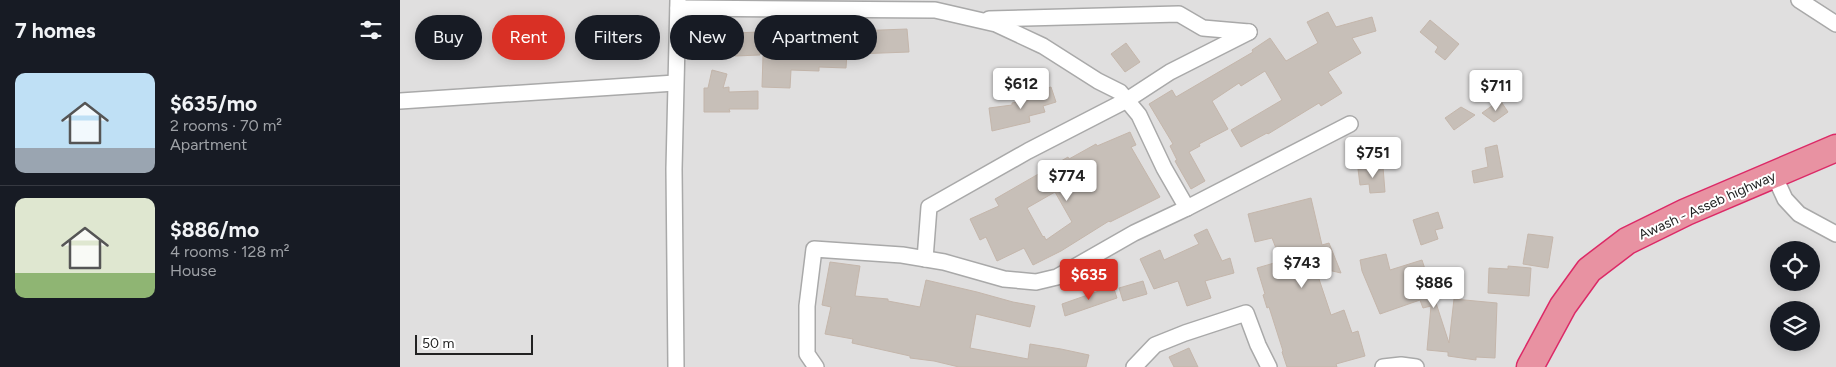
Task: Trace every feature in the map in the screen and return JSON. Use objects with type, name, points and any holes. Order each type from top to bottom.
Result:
[{"type":"highway","name":"Awash - Asseb highway","points":[[1534,361],[1563,306],[1589,270],[1627,241],[1686,212],[1836,148]]},
{"type":"street","points":[[1799,0],[1836,24]]},
{"type":"street","points":[[676,367],[674,272],[675,83],[678,4],[935,5],[996,24],[1043,46],[1098,81],[1120,92],[1139,115],[1164,168],[1187,208]]},
{"type":"street","points":[[925,258],[930,207],[1028,151],[1127,100],[1170,72],[1249,32],[1204,28],[1180,7],[976,19]]},
{"type":"street","points":[[400,101],[675,83]]},
{"type":"street","points":[[816,367],[807,354],[807,306],[814,249],[902,254],[944,262],[1004,280],[1036,282],[1057,277],[1134,233],[1187,208],[1350,124]]},
{"type":"street","points":[[1774,175],[1785,199],[1799,214],[1836,234]]},
{"type":"street","points":[[1134,367],[1156,346],[1185,333],[1246,313],[1269,367]]},
{"type":"street","points":[[1384,367],[1401,365],[1416,367]]},
{"type":"shaded area","points":[[400,0],[1836,0],[1836,367],[400,367]]},
{"type":"building","points":[[1328,12],[1336,27],[1372,17],[1376,31],[1352,38],[1361,53],[1328,72],[1342,93],[1321,106],[1319,103],[1268,134],[1241,147],[1231,130],[1282,100],[1265,71],[1241,86],[1239,83],[1212,101],[1228,129],[1199,144],[1200,146],[1189,152],[1205,181],[1191,189],[1175,161],[1177,160],[1170,146],[1173,144],[1149,104],[1172,90],[1176,97],[1253,52],[1252,50],[1270,38],[1286,61],[1318,43],[1307,22]]},
{"type":"building","points":[[1430,20],[1459,44],[1445,60],[1435,52],[1438,47],[1420,32]]},
{"type":"building","points":[[907,29],[909,52],[877,53],[877,30]]},
{"type":"building","points":[[754,32],[754,55],[744,56],[744,33]]},
{"type":"building","points":[[1126,43],[1140,62],[1125,72],[1111,54]]},
{"type":"building","points":[[763,60],[847,60],[846,68],[819,67],[819,71],[791,70],[790,88],[762,87]]},
{"type":"building","points":[[712,70],[727,74],[723,88],[729,87],[729,92],[758,91],[758,109],[729,109],[730,112],[704,112],[704,88],[708,88]]},
{"type":"building","points":[[1051,87],[1056,102],[1043,106],[1045,112],[1029,116],[1030,122],[992,131],[989,108],[1012,105],[1012,103],[1029,100],[1027,94]]},
{"type":"building","points":[[1500,100],[1508,112],[1494,122],[1482,113]]},
{"type":"building","points":[[1461,107],[1475,115],[1454,130],[1445,118]]},
{"type":"building","points":[[1130,132],[1136,145],[1131,147],[1160,197],[1109,221],[1061,251],[1033,265],[1024,248],[997,261],[986,237],[980,240],[970,219],[999,206],[995,199],[1068,157],[1069,159],[1096,144],[1097,146]],"holes":[[[1055,192],[1072,222],[1046,240],[1027,208]]]},
{"type":"building","points":[[1497,145],[1503,177],[1474,183],[1472,171],[1488,167],[1485,148]]},
{"type":"building","points":[[1383,167],[1385,192],[1370,193],[1369,184],[1360,185],[1358,169]]},
{"type":"building","points":[[1311,198],[1322,245],[1329,243],[1341,273],[1315,267],[1331,315],[1344,310],[1352,333],[1358,331],[1365,356],[1336,364],[1337,367],[1287,367],[1269,307],[1267,308],[1263,295],[1265,294],[1257,268],[1281,261],[1272,238],[1255,242],[1248,214]]},
{"type":"building","points":[[1438,212],[1443,228],[1435,230],[1438,239],[1421,245],[1413,220]]},
{"type":"building","points":[[1207,229],[1222,261],[1230,258],[1234,273],[1205,281],[1211,298],[1187,306],[1178,281],[1154,289],[1140,259],[1160,250],[1164,260],[1199,244],[1194,235]]},
{"type":"building","points":[[1528,234],[1553,237],[1548,268],[1523,264]]},
{"type":"building","points":[[1386,254],[1390,270],[1422,260],[1449,343],[1454,299],[1497,303],[1495,358],[1476,357],[1476,360],[1448,356],[1448,352],[1427,350],[1431,306],[1423,308],[1420,300],[1380,314],[1362,271],[1360,260]]},
{"type":"building","points":[[830,262],[860,266],[855,296],[888,299],[888,301],[920,307],[926,280],[1035,306],[1030,327],[976,314],[970,348],[1028,359],[1030,344],[1061,349],[1089,355],[1086,367],[959,367],[910,358],[910,356],[852,343],[853,339],[825,334],[831,307],[822,305]]},
{"type":"building","points":[[1508,266],[1531,268],[1529,296],[1488,293],[1489,268],[1508,269]]},
{"type":"building","points":[[1143,281],[1147,294],[1123,301],[1119,288]]},
{"type":"building","points":[[1113,286],[1117,298],[1065,316],[1062,304]]},
{"type":"building","points":[[1189,348],[1198,367],[1174,367],[1169,357]]}]
